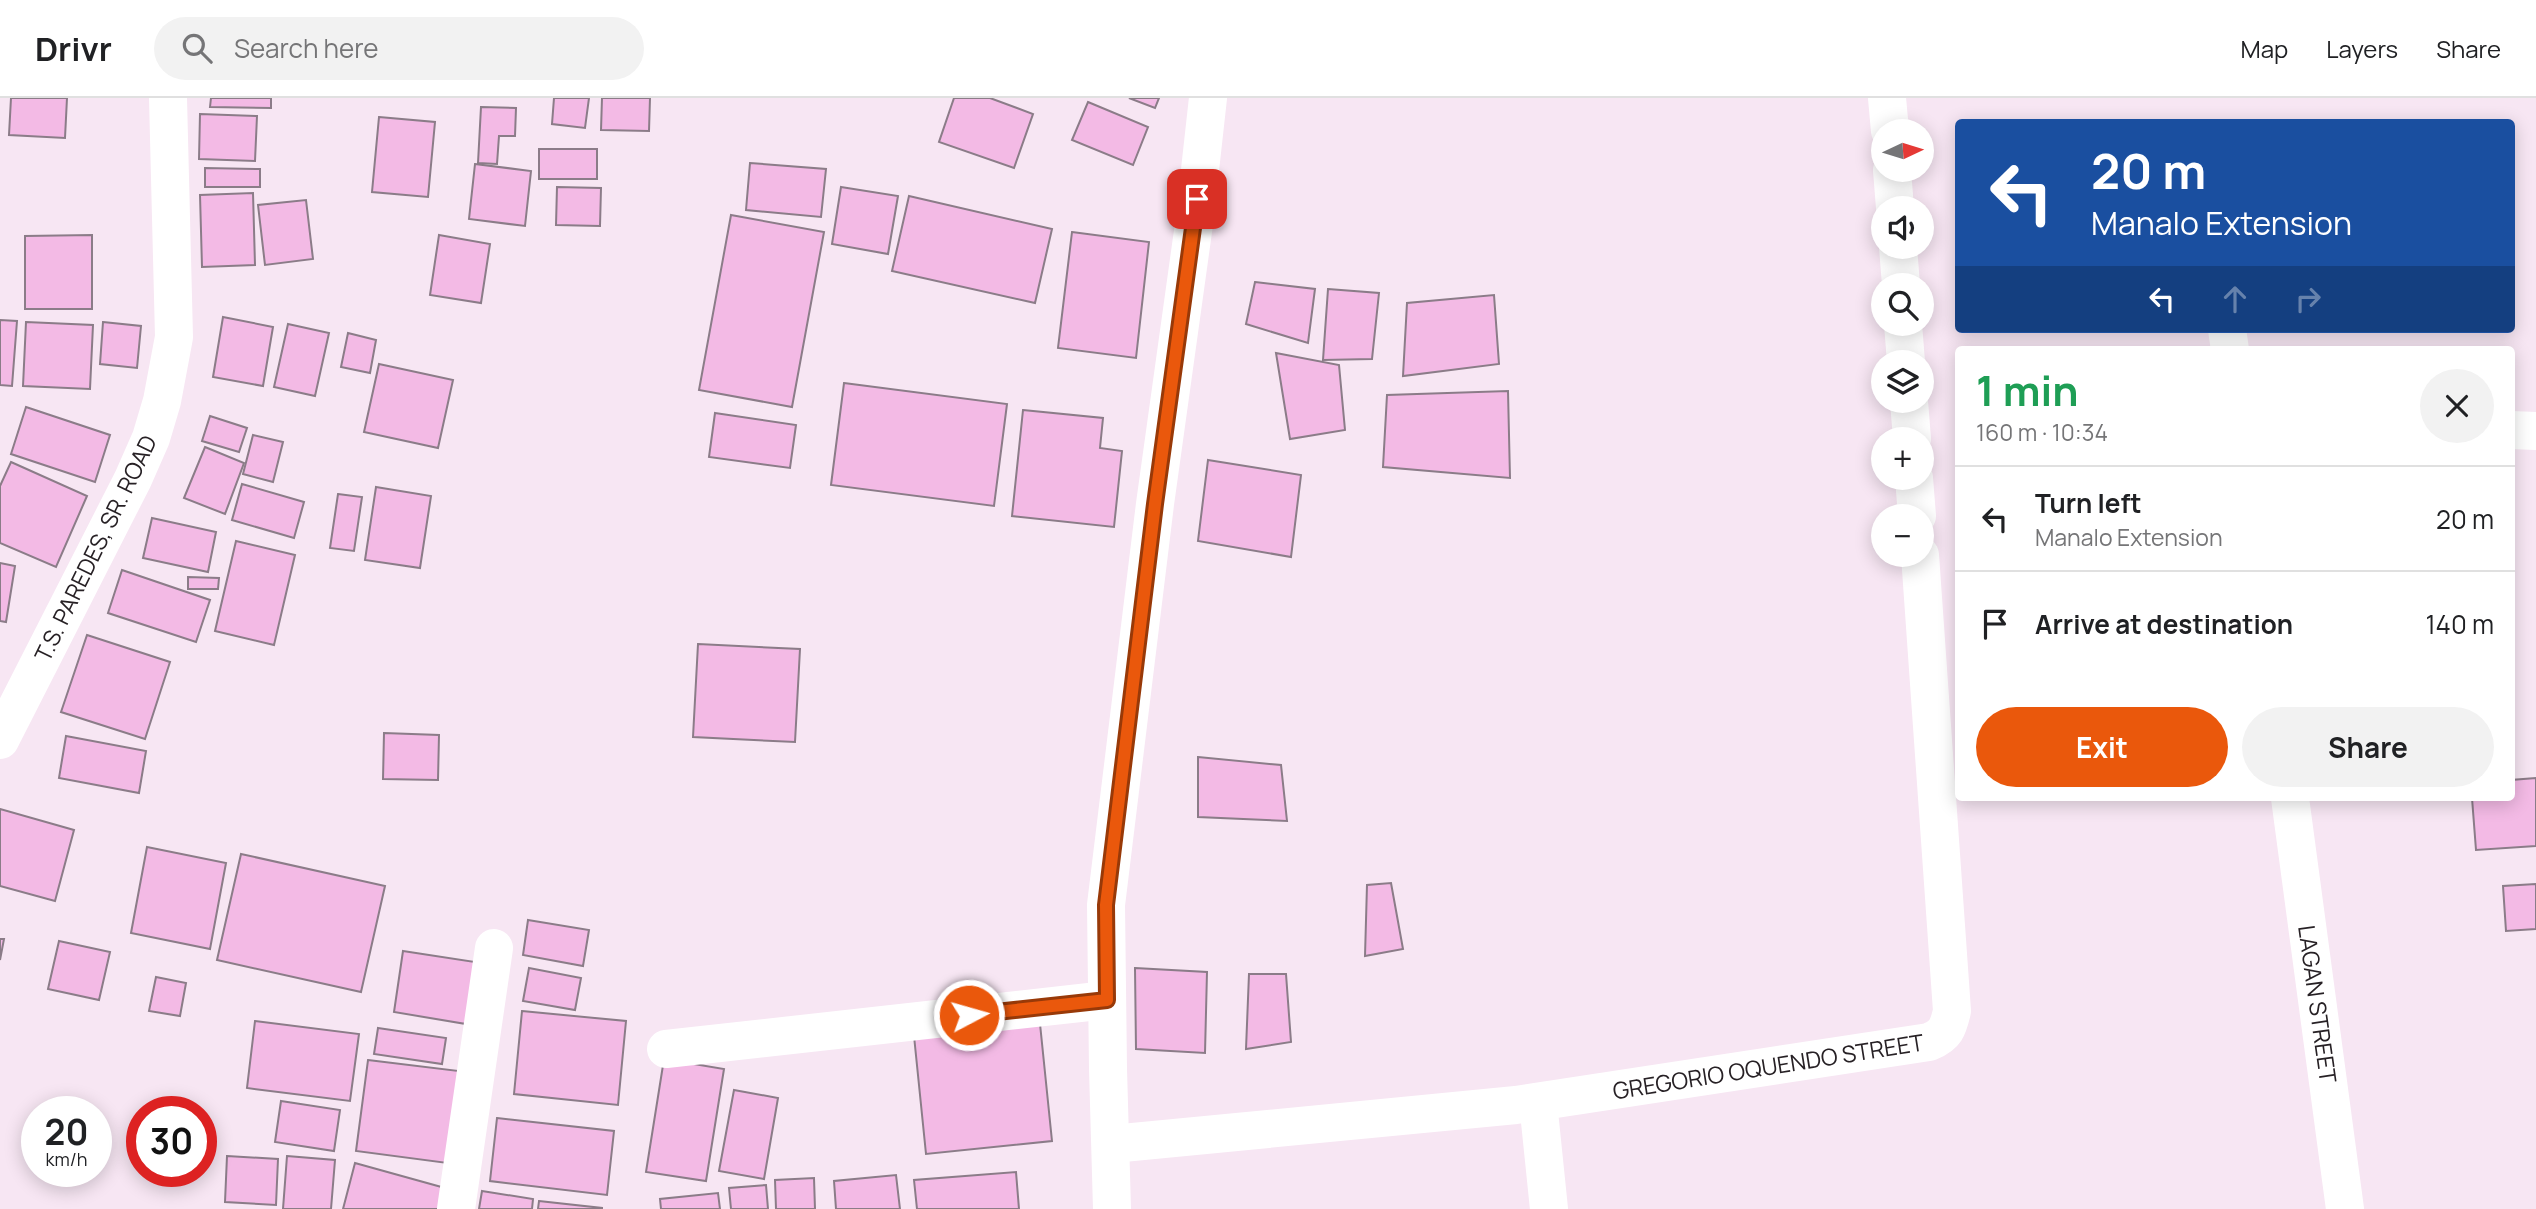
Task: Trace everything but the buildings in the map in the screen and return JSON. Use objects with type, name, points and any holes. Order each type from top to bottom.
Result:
[{"type":"street","name":"T.S. PAREDES, SR. ROAD","points":[[0,740],[133,479],[151,438],[162,401],[174,337],[168,98]]},
{"type":"street","points":[[1112,1209],[1106,905],[1155,504],[1209,98]]},
{"type":"street","points":[[1887,98],[1889,119]]},
{"type":"street","points":[[2515,430],[2536,431]]},
{"type":"street","name":"GREGORIO OQUENDO STREET","points":[[1112,1143],[1538,1102],[1929,1042],[1945,1033],[1952,1011],[1921,567]]},
{"type":"street","name":"LAGAN STREET","points":[[2290,801],[2345,1209]]},
{"type":"street","points":[[456,1209],[495,948]]},
{"type":"street","points":[[666,1049],[1107,1000]]},
{"type":"street","points":[[1538,1102],[1549,1209]]},
{"type":"route","points":[[969,1015],[1107,1000],[1106,905],[1155,504],[1197,199]]}]
